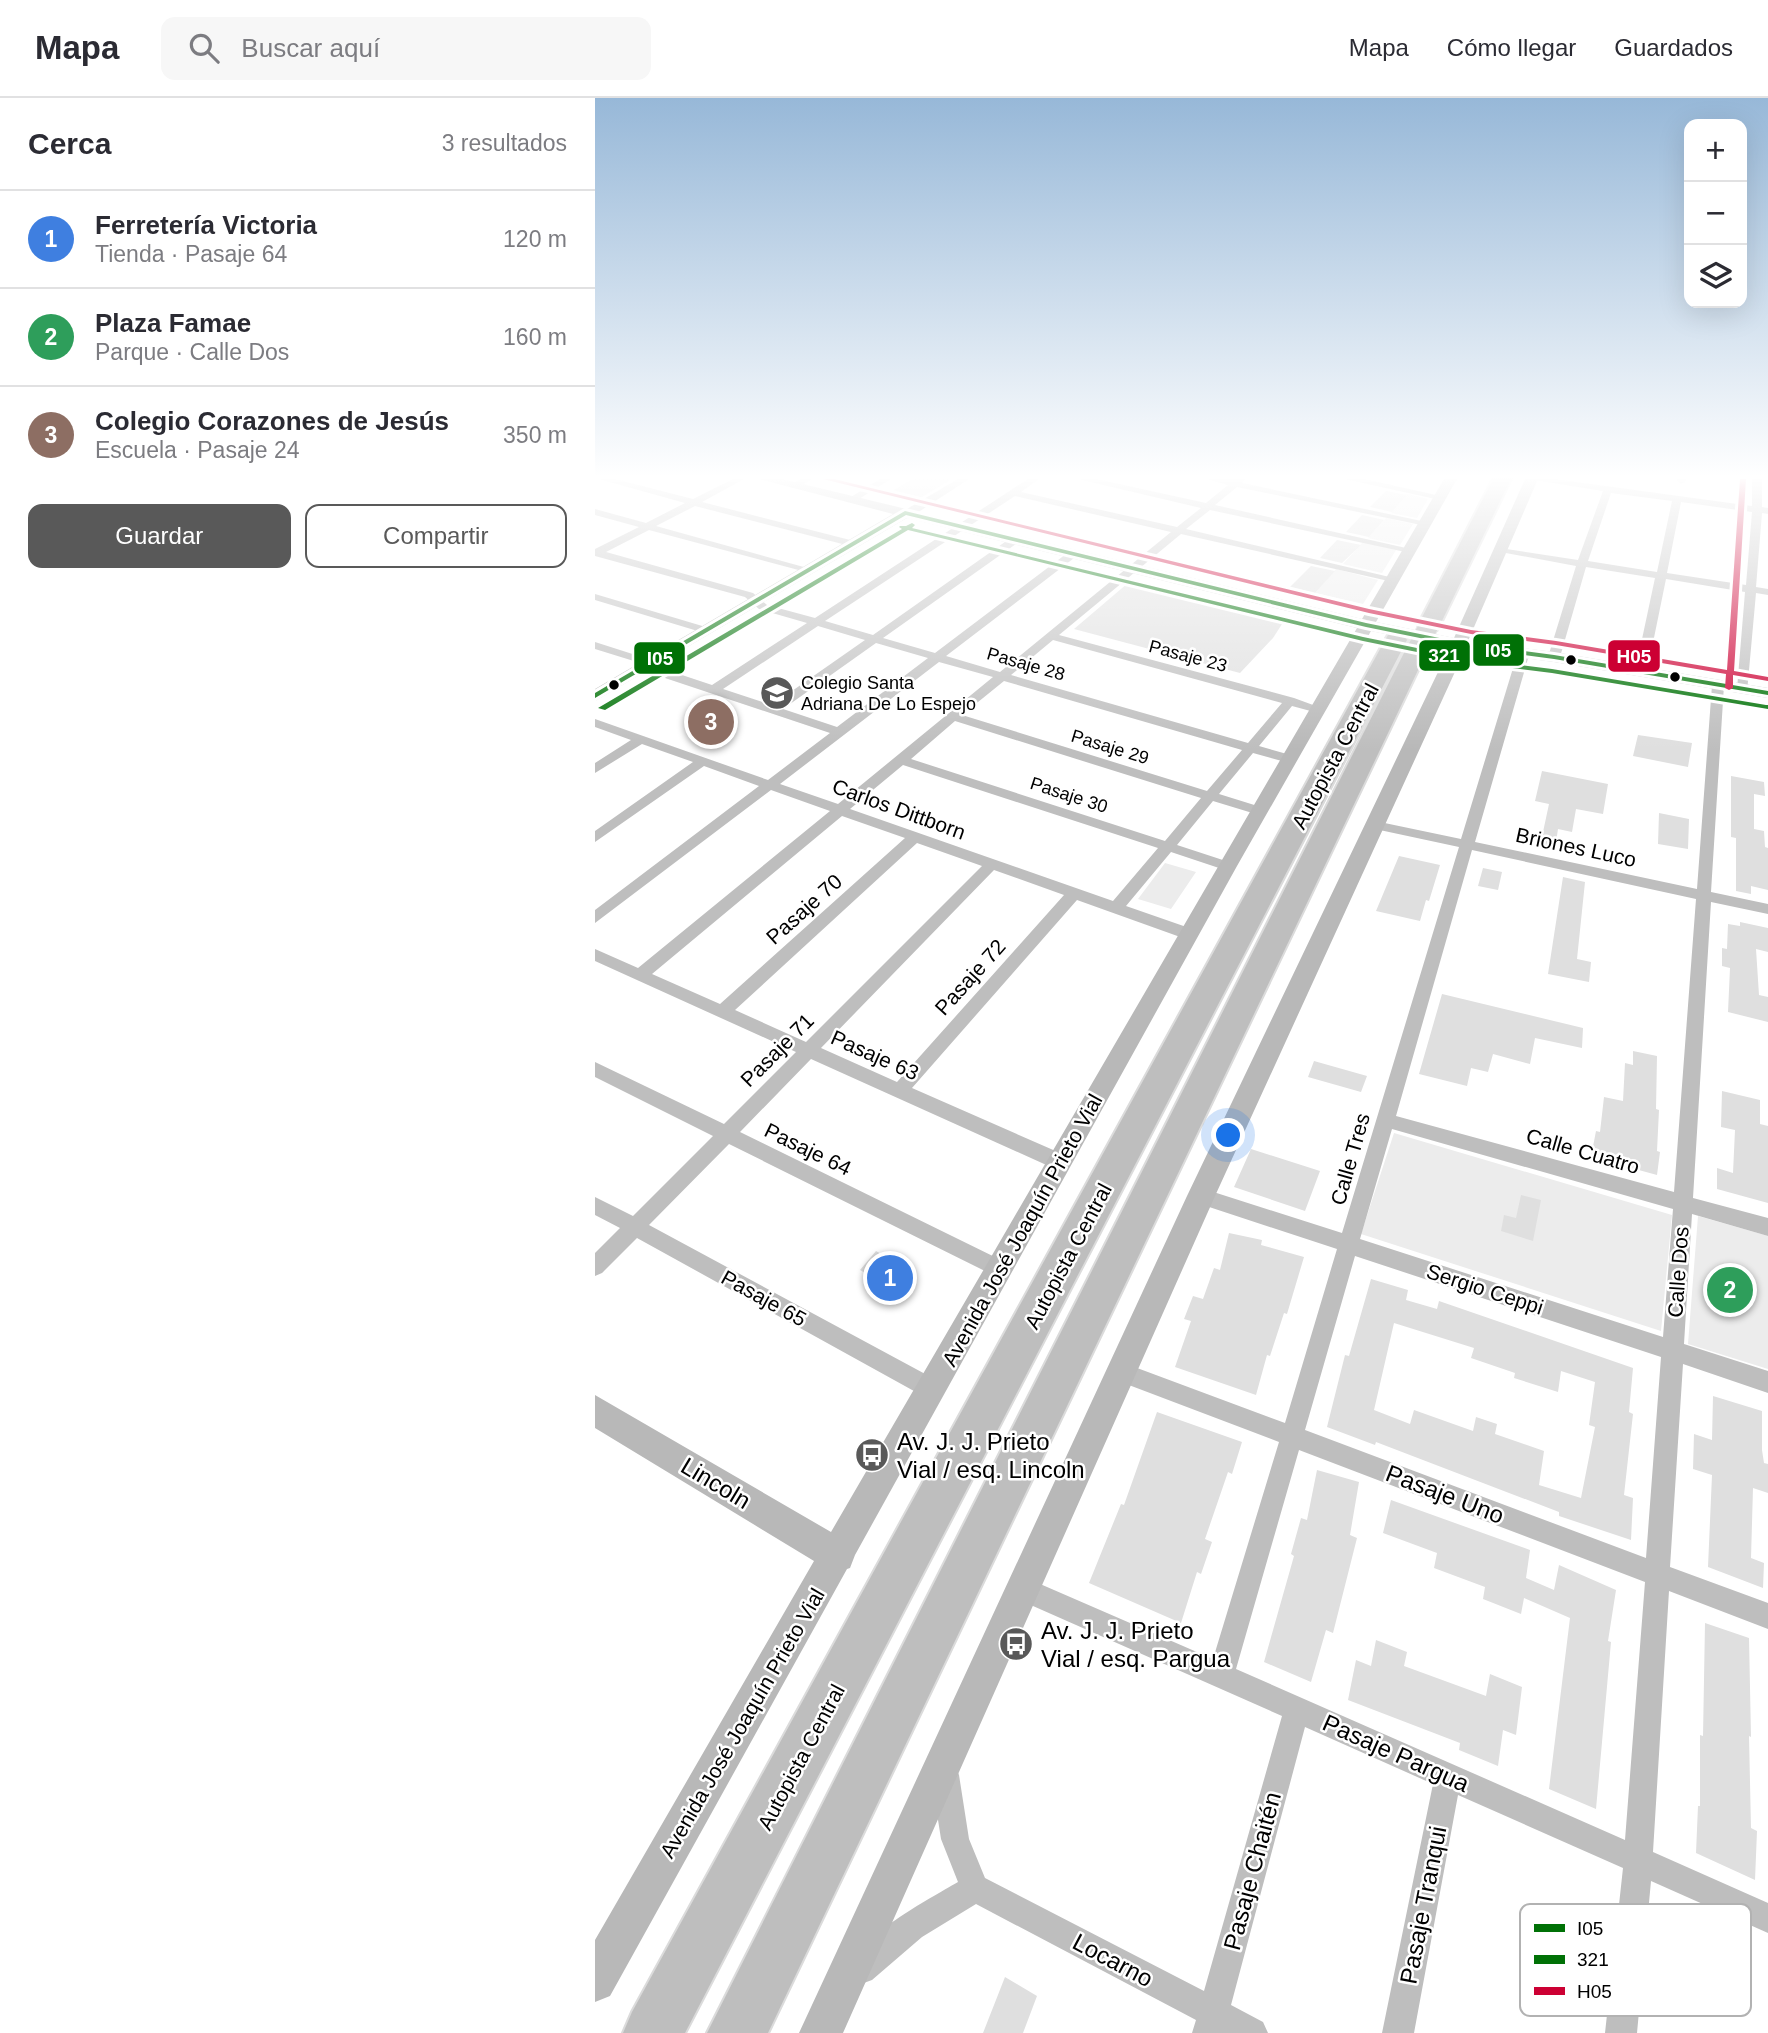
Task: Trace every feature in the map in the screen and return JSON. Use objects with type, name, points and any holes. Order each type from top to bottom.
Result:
[{"type":"highway","name":"Autopista Central","points":[[653,2033],[1450,569]]},
{"type":"highway","name":"Autopista Central","points":[[737,2033],[1413,633],[1420,597]]},
{"type":"main road","points":[[595,696],[805,569]]},
{"type":"main road","points":[[1141,569],[1368,622],[1768,693]]},
{"type":"main road","name":"Avenida José Joaquín Prieto Vial","points":[[595,1981],[1227,866],[1399,569]]},
{"type":"main road","points":[[821,2033],[945,1765],[1201,1196],[1492,569]]},
{"type":"main road","points":[[1460,640],[1523,655],[1554,657]]},
{"type":"main road","name":"Lincoln","points":[[595,1410],[838,1556]]},
{"type":"street","name":"Pasaje 28","points":[[657,569],[749,595],[763,607],[1289,759]]},
{"type":"street","points":[[713,690],[898,569]]},
{"type":"street","points":[[774,710],[974,569]]},
{"type":"street","points":[[595,918],[1053,569]]},
{"type":"street","points":[[640,975],[1129,569]]},
{"type":"street","points":[[1350,569],[1393,579]]},
{"type":"street","points":[[1554,657],[1580,569]]},
{"type":"street","points":[[1620,569],[1768,592]]},
{"type":"street","points":[[1641,672],[1661,569]]},
{"type":"street","points":[[1742,689],[1755,569]]},
{"type":"street","points":[[595,597],[705,630]]},
{"type":"street","name":"Pasaje 23","points":[[1049,636],[1318,709]]},
{"type":"street","points":[[595,645],[648,664],[657,671],[840,732]]},
{"type":"street","name":"Calle Tres","points":[[1221,1675],[1523,655]]},
{"type":"street","name":"Calle Dos","points":[[1634,1904],[1718,685]]},
{"type":"street","points":[[1116,908],[1290,702]]},
{"type":"street","name":"Pasaje 29","points":[[951,716],[1259,811]]},
{"type":"street","name":"Carlos Dittborn","points":[[595,723],[1189,934]]},
{"type":"street","points":[[595,769],[641,739]]},
{"type":"street","name":"Pasaje 30","points":[[899,760],[1227,866]]},
{"type":"street","points":[[595,838],[703,761]]},
{"type":"street","name":"Briones Luco","points":[[1375,825],[1768,909]]},
{"type":"street","name":"Pasaje 70","points":[[722,1012],[915,837]]},
{"type":"street","name":"Pasaje 71","points":[[595,1267],[992,864]]},
{"type":"street","name":"Pasaje 72","points":[[900,1090],[1074,893]]},
{"type":"street","name":"Pasaje 63","points":[[595,955],[1060,1162]]},
{"type":"street","name":"Pasaje 64","points":[[595,1069],[1000,1269]]},
{"type":"street","name":"Calle Cuatro","points":[[1385,1120],[1768,1227]]},
{"type":"street","name":"Sergio Ceppi","points":[[1201,1196],[1768,1382]]},
{"type":"street","name":"Pasaje 65","points":[[595,1205],[932,1390]]},
{"type":"street","name":"Pasaje Uno","points":[[1121,1372],[1768,1616]]},
{"type":"street","name":"Pasaje Pargua","points":[[1024,1589],[1737,1904]]},
{"type":"street","name":"Pasaje Chaitén","points":[[1211,2023],[1297,1709]]},
{"type":"street","points":[[841,1989],[911,1926],[975,1888],[955,1839],[945,1765]]},
{"type":"street","name":"Pasaje Tranqui","points":[[1398,2033],[1448,1776]]},
{"type":"street","name":"Locarno","points":[[975,1888],[1211,2023],[1252,2033]]},
{"type":"street","name":"Pasaje Pargua","points":[[1751,1910],[1768,1918]]},
{"type":"shaded area","points":[[1336,569],[1378,580],[1363,604],[1315,593]]},
{"type":"shaded area","points":[[1366,569],[1384,569],[1382,573]]},
{"type":"shaded area","points":[[1165,863],[1196,872],[1171,909],[1138,899]]},
{"type":"shaded area","points":[[1394,1133],[1672,1215],[1661,1331],[1361,1234]]},
{"type":"shaded area","points":[[1698,1216],[1768,1236],[1768,1369],[1688,1344]]},
{"type":"building","points":[[1308,569],[1335,571],[1315,593],[1290,587]]},
{"type":"building","points":[[1128,583],[1241,610],[1238,613],[1284,621],[1273,638],[1240,673],[1074,629]]},
{"type":"building","points":[[1638,735],[1692,743],[1688,767],[1633,756]]},
{"type":"building","points":[[1542,771],[1608,784],[1603,814],[1576,809],[1572,832],[1558,829],[1555,849],[1540,846],[1549,804],[1535,801]]},
{"type":"building","points":[[1731,776],[1764,782],[1765,796],[1754,794],[1754,829],[1764,831],[1765,847],[1768,848],[1768,890],[1751,886],[1751,894],[1736,891],[1736,838],[1731,837]]},
{"type":"building","points":[[1659,813],[1689,819],[1688,849],[1658,844]]},
{"type":"building","points":[[1399,856],[1440,865],[1420,921],[1376,911]]},
{"type":"building","points":[[1483,868],[1502,872],[1498,890],[1478,886]]},
{"type":"building","points":[[1563,877],[1585,882],[1577,959],[1591,962],[1589,982],[1548,974]]},
{"type":"building","points":[[1740,922],[1768,928],[1768,952],[1756,949],[1759,995],[1768,997],[1768,1022],[1728,1012],[1730,968],[1722,966],[1722,948],[1727,949],[1728,924],[1740,926]]},
{"type":"building","points":[[1442,994],[1583,1028],[1582,1048],[1535,1038],[1530,1064],[1493,1054],[1488,1072],[1471,1068],[1467,1086],[1419,1074]]},
{"type":"building","points":[[1633,1051],[1657,1056],[1657,1151],[1660,1152],[1657,1175],[1591,1157],[1596,1131],[1600,1132],[1604,1097],[1623,1101],[1625,1063],[1633,1065]]},
{"type":"building","points":[[1314,1061],[1367,1076],[1361,1092],[1308,1077]]},
{"type":"building","points":[[1722,1091],[1760,1100],[1760,1124],[1768,1126],[1768,1203],[1717,1189],[1717,1168],[1733,1173],[1735,1130],[1721,1127]]},
{"type":"building","points":[[1251,1149],[1320,1171],[1305,1211],[1234,1187]]},
{"type":"building","points":[[1521,1195],[1541,1200],[1533,1241],[1501,1231],[1504,1215],[1516,1218]]},
{"type":"building","points":[[1229,1233],[1262,1240],[1261,1245],[1304,1257],[1287,1314],[1284,1313],[1270,1356],[1267,1355],[1256,1395],[1175,1367],[1191,1321],[1184,1319],[1193,1296],[1203,1299],[1214,1268],[1220,1270]]},
{"type":"building","points":[[876,1251],[907,1269],[891,1288],[860,1270]]},
{"type":"building","points":[[1371,1279],[1408,1290],[1406,1300],[1437,1309],[1439,1301],[1633,1368],[1629,1412],[1633,1414],[1624,1495],[1633,1498],[1631,1540],[1559,1516],[1559,1512],[1376,1442],[1375,1445],[1327,1427],[1345,1355],[1349,1356]],"holes":[[[1394,1323],[1474,1348],[1471,1358],[1515,1373],[1514,1378],[1558,1392],[1561,1371],[1595,1382],[1589,1425],[1595,1427],[1581,1498],[1539,1485],[1544,1451],[1495,1434],[1497,1424],[1476,1417],[1473,1431],[1414,1410],[1410,1424],[1374,1410]]]},
{"type":"building","points":[[1713,1396],[1762,1411],[1762,1450],[1764,1463],[1768,1464],[1768,1493],[1753,1488],[1751,1558],[1764,1563],[1763,1588],[1708,1567],[1712,1475],[1693,1469],[1694,1434],[1712,1440]]},
{"type":"building","points":[[1157,1412],[1242,1442],[1232,1474],[1228,1472],[1205,1539],[1212,1542],[1201,1574],[1197,1572],[1181,1623],[1089,1583],[1121,1504],[1124,1505]]},
{"type":"building","points":[[1317,1470],[1359,1482],[1350,1535],[1357,1538],[1333,1633],[1326,1630],[1311,1682],[1264,1662],[1294,1556],[1291,1554],[1301,1518],[1307,1520]]},
{"type":"building","points":[[1391,1500],[1530,1550],[1526,1578],[1554,1590],[1559,1565],[1616,1590],[1608,1641],[1611,1642],[1596,1809],[1549,1789],[1570,1618],[1524,1598],[1521,1614],[1483,1599],[1485,1587],[1434,1568],[1437,1553],[1383,1533]]},
{"type":"building","points":[[1705,1623],[1749,1638],[1751,1828],[1757,1831],[1755,1880],[1696,1853],[1700,1806],[1700,1735],[1703,1736]]},
{"type":"building","points":[[1376,1640],[1407,1652],[1404,1666],[1486,1696],[1490,1674],[1522,1687],[1516,1735],[1503,1730],[1498,1766],[1459,1750],[1460,1743],[1348,1700],[1356,1660],[1371,1666]]},
{"type":"building","points":[[1005,1977],[1037,1996],[1023,2033],[983,2033]]},
{"type":"transit line","name":"I05","points":[[595,696],[810,569]]},
{"type":"transit line","name":"321","points":[[602,708],[837,569]]},
{"type":"transit line","name":"321","points":[[1076,569],[1363,639],[1466,660],[1552,671],[1766,707]]},
{"type":"transit line","name":"I05","points":[[1137,569],[1366,625],[1469,646],[1554,657],[1768,693]]},
{"type":"transit line","name":"H05","points":[[1197,569],[1369,611],[1471,632],[1556,643],[1768,679]]},
{"type":"transit line","name":"H05","points":[[1729,688],[1737,569]]},
{"type":"place","name":"Colegio Santa Adriana De Lo Espejo","points":[[777,693]]},
{"type":"place","name":"Colegio Corazones de Jesús","points":[[711,722]]},
{"type":"place","name":"Ferretería Victoria","points":[[890,1278]]},
{"type":"place","name":"Plaza Famae","points":[[1730,1290]]},
{"type":"place","name":"Av. J. J. Prieto Vial / esq. Lincoln","points":[[872,1455]]},
{"type":"place","name":"Av. J. J. Prieto Vial / esq. Pargua","points":[[1016,1644]]}]
